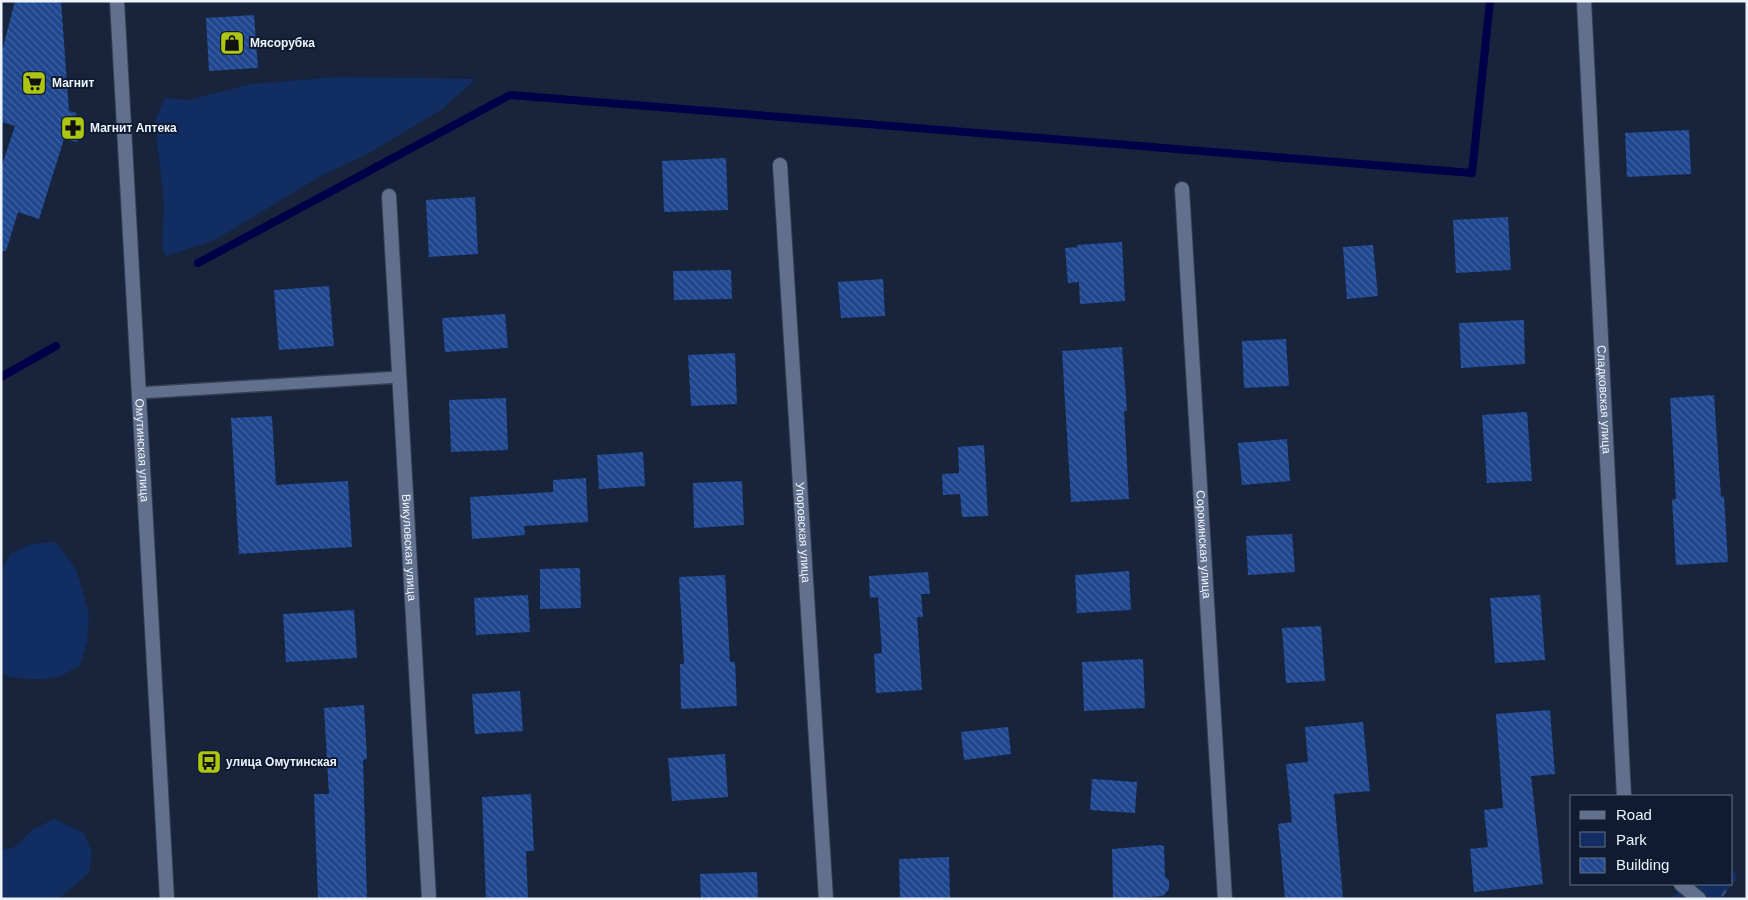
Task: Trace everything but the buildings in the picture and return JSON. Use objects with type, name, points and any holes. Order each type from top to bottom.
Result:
[{"type":"street","name":"Омутинская улица","points":[[118,1],[138,393],[168,899]]},
{"type":"street","name":"Сладковская улица","points":[[1584,1],[1624,795]]},
{"type":"street","name":"Упоровская улица","points":[[780,165],[826,899]]},
{"type":"street","name":"Сорокинская улица","points":[[1182,190],[1225,899]]},
{"type":"street","name":"Викуловская улица","points":[[389,196],[429,899]]},
{"type":"street","points":[[1682,885],[1699,899]]},
{"type":"lane","points":[[138,393],[399,377]]},
{"type":"green space","points":[[338,77],[476,79],[441,110],[371,152],[321,176],[215,240],[166,256],[162,246],[164,205],[155,121],[165,98],[188,100],[252,84]]},
{"type":"green space","points":[[55,542],[76,569],[89,614],[87,642],[80,665],[54,678],[30,679],[6,675],[1,673],[1,572],[10,554],[31,544]]},
{"type":"green space","points":[[54,819],[84,833],[92,853],[89,873],[58,899],[1,899],[1,850],[13,848],[34,829]]},
{"type":"green space","points":[[1733,868],[1737,879],[1733,884]]},
{"type":"green space","points":[[1683,885],[1732,885],[1721,899],[1672,899]]},
{"type":"waterway","points":[[198,263],[510,95],[1472,173],[1490,1]]},
{"type":"waterway","points":[[1,377],[56,346]]},
{"type":"place","name":"Мясорубка","points":[[232,43]]},
{"type":"place","name":"Магнит","points":[[34,83]]},
{"type":"place","name":"Магнит Аптека","points":[[73,128]]},
{"type":"place","name":"улица Омутинская","points":[[209,762]]}]
